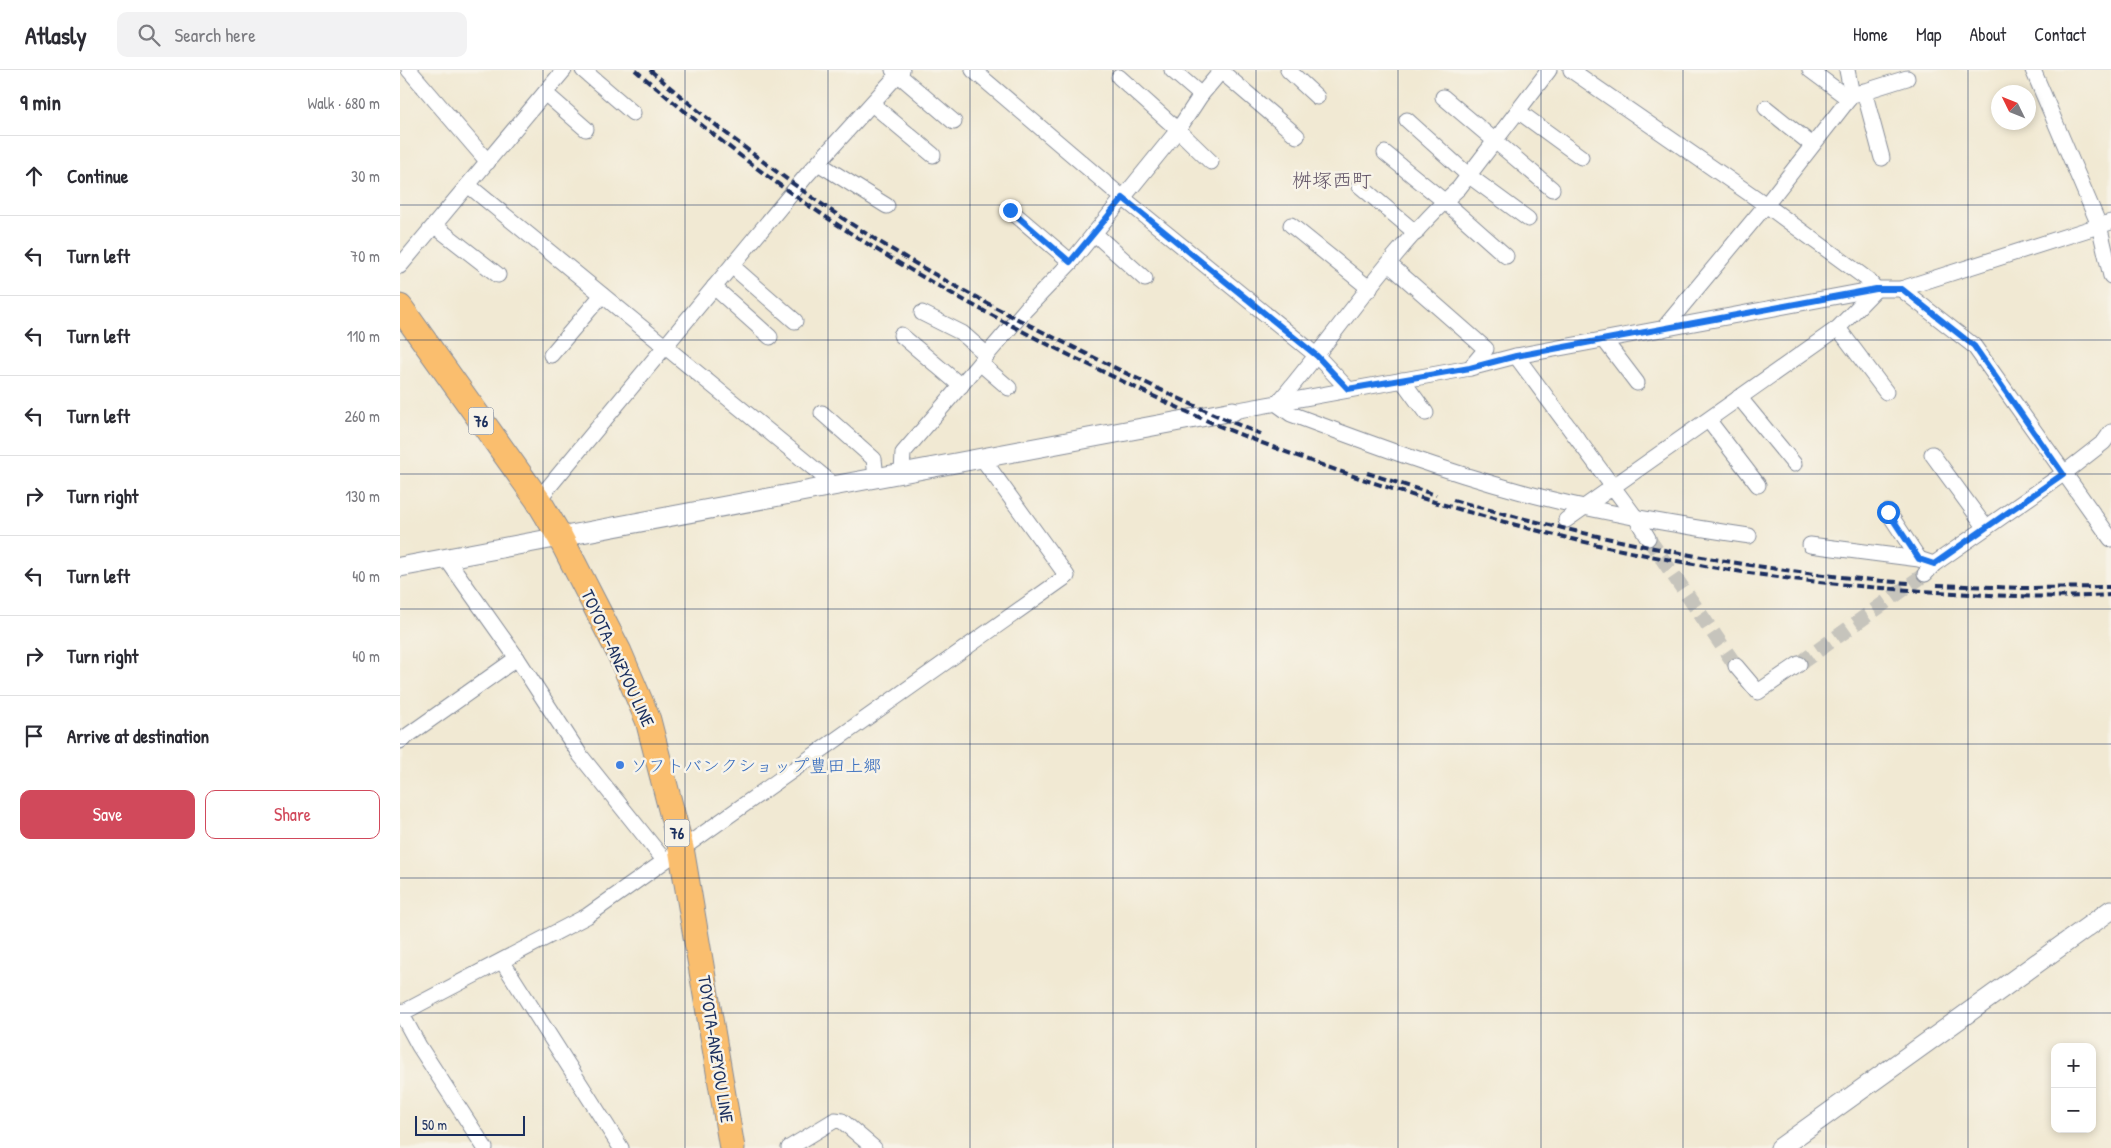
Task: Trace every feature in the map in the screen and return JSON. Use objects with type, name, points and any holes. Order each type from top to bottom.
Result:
[{"type":"main road","name":"TOYOTA-ANZYOU LINE","points":[[400,307],[538,500],[560,537],[619,652],[648,720],[732,1148]]},
{"type":"street","points":[[409,70],[488,162]]},
{"type":"street","points":[[400,266],[564,70]]},
{"type":"street","points":[[582,70],[633,113]]},
{"type":"street","points":[[973,70],[1123,198],[1169,242],[1317,356],[1348,389]]},
{"type":"street","points":[[1172,70],[1201,95]]},
{"type":"street","points":[[902,472],[903,453],[983,359],[1070,262],[1178,130],[1201,95],[1222,70],[1297,136]]},
{"type":"street","points":[[1288,70],[1317,97]]},
{"type":"street","points":[[1277,404],[1389,264],[1444,201],[1459,188],[1549,70]]},
{"type":"street","points":[[1571,70],[1766,205],[1867,278],[1876,289]]},
{"type":"street","points":[[1810,70],[1855,95]]},
{"type":"street","points":[[1848,70],[1855,95],[1882,158]]},
{"type":"street","points":[[2033,70],[2105,223],[2111,276]]},
{"type":"street","points":[[538,500],[664,346],[818,163],[872,104],[898,72],[954,122]]},
{"type":"street","points":[[1118,77],[1211,162]]},
{"type":"street","points":[[1663,329],[1766,205],[1812,144],[1855,95],[1907,78]]},
{"type":"street","points":[[545,93],[586,129]]},
{"type":"street","points":[[1443,97],[1496,139],[1552,189]]},
{"type":"street","points":[[872,104],[932,156]]},
{"type":"street","points":[[1766,108],[1812,144]]},
{"type":"street","points":[[1518,110],[1581,156]]},
{"type":"street","points":[[1407,120],[1468,174],[1528,219]]},
{"type":"street","points":[[1385,153],[1444,201],[1506,256]]},
{"type":"street","points":[[818,163],[887,206]]},
{"type":"street","points":[[468,185],[834,485]]},
{"type":"street","points":[[1359,185],[1416,233]]},
{"type":"street","points":[[1010,210],[1070,262]]},
{"type":"street","points":[[400,567],[902,472],[1277,404],[1348,389],[1470,368],[1516,356],[1605,341],[1876,289],[1902,289],[2105,223]]},
{"type":"street","points":[[1291,225],[1370,289]]},
{"type":"street","points":[[435,226],[498,275]]},
{"type":"street","points":[[1094,233],[1145,280]]},
{"type":"street","points":[[1389,264],[1486,349],[1470,368]]},
{"type":"street","points":[[732,266],[796,321]]},
{"type":"street","points":[[714,287],[770,337]]},
{"type":"street","points":[[1566,520],[1584,506],[1614,489],[1838,328],[1876,289]]},
{"type":"street","points":[[1902,289],[1974,346],[2063,474],[2111,539]]},
{"type":"street","points":[[551,355],[602,295]]},
{"type":"street","points":[[922,313],[962,333],[1009,388]]},
{"type":"street","points":[[1838,328],[1886,392]]},
{"type":"street","points":[[901,336],[961,386]]},
{"type":"street","points":[[1605,341],[1637,383]]},
{"type":"street","points":[[1516,356],[1636,518],[1648,538]]},
{"type":"street","points":[[1402,380],[1426,413]]},
{"type":"street","points":[[1740,397],[1794,464]]},
{"type":"street","points":[[1277,404],[1291,414],[1389,451],[1518,491],[1636,518],[1749,536]]},
{"type":"street","points":[[822,413],[874,459],[876,477]]},
{"type":"street","points":[[1709,421],[1758,485]]},
{"type":"street","points":[[1810,545],[1926,566],[1986,528],[2063,474],[2104,442],[2111,432]]},
{"type":"street","points":[[1932,454],[1986,528]]},
{"type":"street","points":[[484,1148],[400,1013],[587,916],[1067,576],[982,458]]},
{"type":"street","points":[[1888,512],[1926,566]]},
{"type":"street","points":[[446,558],[517,658],[580,755],[673,854]]},
{"type":"street","points":[[400,741],[517,658]]},
{"type":"street","points":[[1736,666],[1758,692],[1798,664]]},
{"type":"street","points":[[1780,1148],[2111,910]]},
{"type":"street","points":[[502,961],[621,1148]]},
{"type":"street","points":[[789,1148],[835,1120],[842,1121],[874,1148]]},
{"type":"tunnel","points":[[1648,538],[1736,666]]},
{"type":"tunnel","points":[[1799,664],[1925,574]]},
{"type":"railway","points":[[635,70],[772,180],[850,233],[943,289],[1071,356],[1185,411],[1307,460],[1476,514],[1561,536],[1647,555],[1734,571],[1910,590],[2010,596],[2111,595]]},
{"type":"railway","points":[[650,70],[713,123],[778,173],[887,247],[953,285],[1055,338],[1132,376],[1261,434]]},
{"type":"railway","points":[[1367,473],[1436,495]]},
{"type":"railway","points":[[1453,500],[1565,529],[1679,553],[1793,571],[1909,583]]},
{"type":"railway","points":[[1937,585],[2022,588],[2111,587]]},
{"type":"place","name":"ソフトバンクショップ豊田上郷","points":[[620,765]]},
{"type":"district","name":"桝塚西町","points":[[1332,179]]},
{"type":"route","points":[[1010,210],[1070,262],[1123,198],[1317,356],[1348,389],[1470,368],[1516,356],[1605,341],[1876,289],[1902,289],[1974,346],[2063,474],[1934,564],[1919,559],[1888,512]]}]
